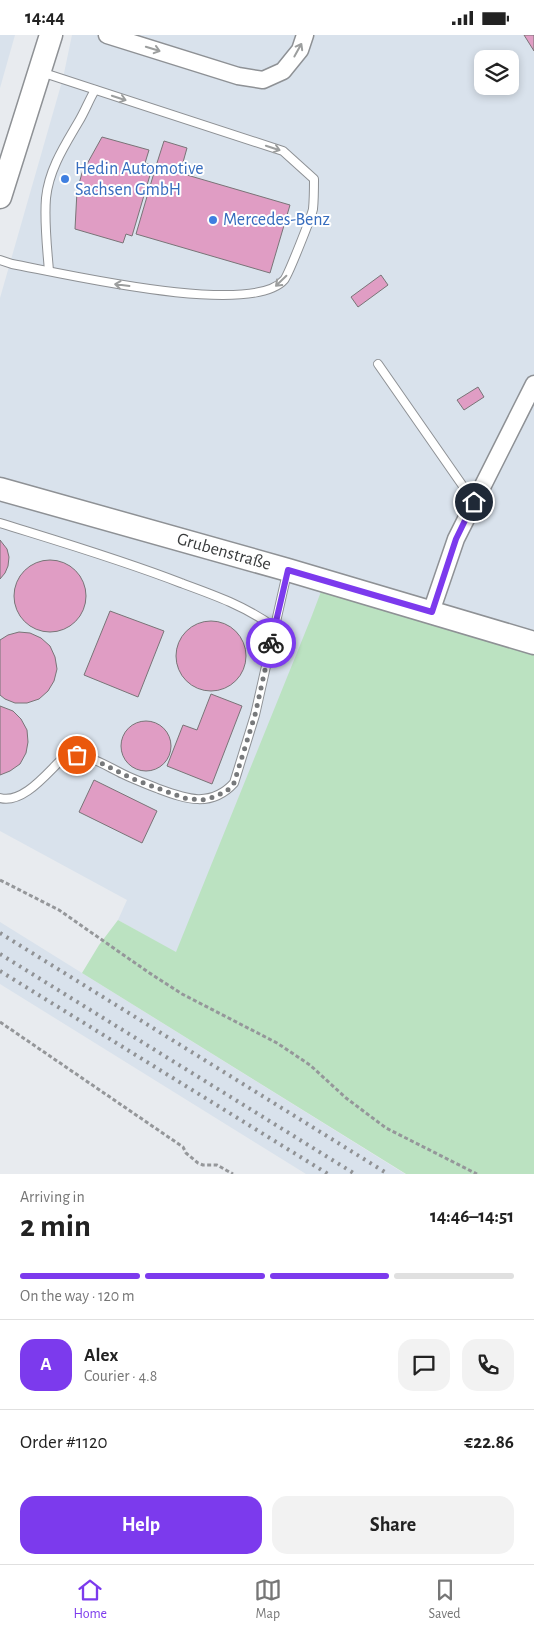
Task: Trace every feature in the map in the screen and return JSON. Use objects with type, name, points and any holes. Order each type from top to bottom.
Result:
[{"type":"street","points":[[0,197],[4,173],[51,35]]},
{"type":"street","points":[[107,35],[238,76],[264,79],[283,71],[300,51],[305,35]]},
{"type":"street","points":[[432,612],[456,539],[534,384]]},
{"type":"street","name":"Grubenstraße","points":[[0,489],[288,570],[534,643]]},
{"type":"lane","points":[[0,261],[110,284],[193,295],[240,294],[271,289],[285,279],[313,211],[314,179],[283,151],[39,71]]},
{"type":"lane","points":[[49,271],[46,197],[53,170],[65,143],[95,90]]},
{"type":"lane","points":[[378,364],[474,502]]},
{"type":"lane","points":[[0,523],[128,563],[233,603],[274,627]]},
{"type":"lane","points":[[0,797],[16,798],[25,793],[62,759],[77,755],[93,759],[133,779],[184,798],[202,800],[227,791],[234,783],[255,715],[288,570]]},
{"type":"path","points":[[0,880],[59,910],[182,994],[277,1043],[310,1065],[346,1098],[386,1129],[477,1174]]},
{"type":"path","points":[[0,1022],[162,1135],[183,1147],[186,1153],[198,1163],[218,1166],[232,1174]]},
{"type":"shaded area","points":[[0,35],[15,35],[0,88]]},
{"type":"shaded area","points":[[72,35],[534,35],[534,1174],[176,953],[118,920],[127,900],[0,831],[0,298],[63,78]]},
{"type":"shaded area","points":[[0,922],[405,1174],[306,1174],[0,984]]},
{"type":"green space","points":[[325,581],[534,643],[534,1174],[406,1174],[82,973],[99,945],[118,920],[176,952]]},
{"type":"building","points":[[524,35],[534,35],[534,51]]},
{"type":"building","points":[[102,137],[149,150],[145,163],[153,165],[132,236],[126,234],[123,243],[75,229],[77,191],[82,173]]},
{"type":"building","points":[[164,141],[187,148],[180,173],[156,166]]},
{"type":"building","name":"Mercedes-Benz","points":[[156,166],[290,205],[270,273],[136,234]]},
{"type":"building","points":[[381,275],[388,285],[358,307],[351,297]]},
{"type":"building","points":[[478,387],[484,397],[464,410],[457,400]]},
{"type":"building","points":[[0,540],[7,549],[9,557],[8,566],[0,579]]},
{"type":"building","points":[[50,560],[64,563],[76,570],[83,582],[86,596],[83,610],[76,622],[64,629],[50,632],[36,629],[24,622],[17,610],[14,596],[17,582],[24,570],[36,563]]},
{"type":"building","points":[[110,611],[164,631],[138,697],[84,675]]},
{"type":"building","points":[[218,621],[231,627],[240,636],[244,642],[246,656],[244,670],[236,681],[225,689],[204,691],[197,689],[186,681],[178,670],[176,649],[178,642],[186,631],[197,623]]},
{"type":"building","points":[[19,632],[30,633],[41,638],[50,646],[55,657],[57,669],[54,681],[48,691],[39,699],[27,703],[15,703],[0,695],[0,640],[8,635]]},
{"type":"building","points":[[211,694],[242,706],[212,784],[167,766],[183,725],[197,730]]},
{"type":"building","points":[[0,706],[13,711],[21,719],[27,730],[28,742],[26,753],[20,764],[0,775]]},
{"type":"building","points":[[146,721],[160,725],[167,732],[171,746],[167,760],[160,767],[146,771],[132,767],[125,760],[121,746],[125,732],[132,725]]},
{"type":"building","points":[[94,780],[157,811],[142,843],[79,812]]},
{"type":"railway","points":[[0,933],[388,1174]]},
{"type":"railway","points":[[0,954],[355,1174]]},
{"type":"railway","points":[[0,971],[328,1174]]},
{"type":"way so far","points":[[77,755],[93,759],[133,779],[184,798],[202,800],[227,791],[234,783],[255,715],[271,643]]},
{"type":"place","name":"Hedin Automotive Sachsen GmbH","points":[[65,179]]},
{"type":"place","name":"Mercedes-Benz","points":[[213,220]]},
{"type":"route","points":[[271,643],[288,570],[432,612],[456,539],[474,502]]}]
